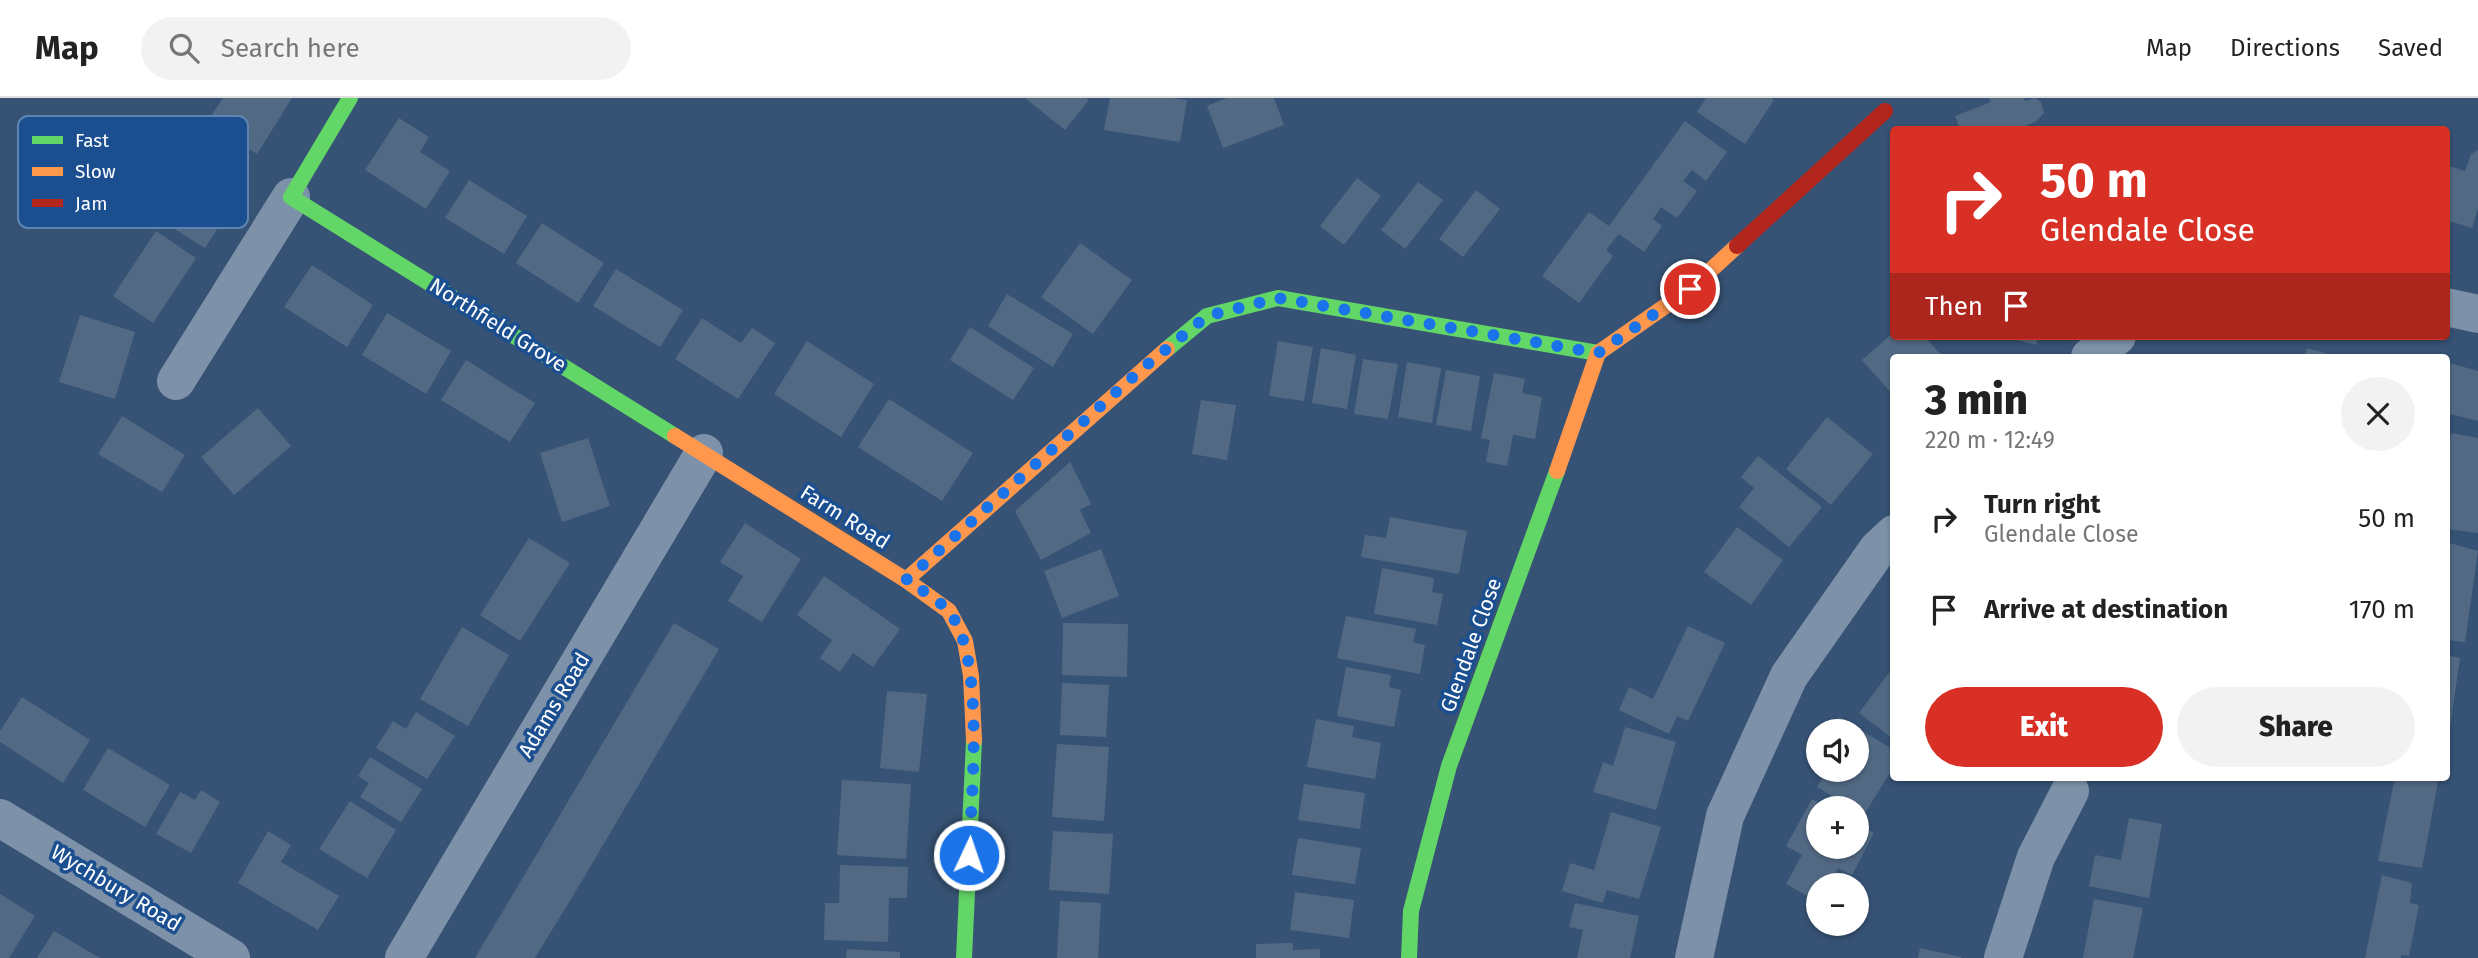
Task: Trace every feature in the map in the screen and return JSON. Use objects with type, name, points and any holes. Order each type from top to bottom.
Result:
[{"type":"street","points":[[176,381],[350,98]]},
{"type":"street","points":[[906,580],[1143,368],[1207,316],[1278,298],[1598,353],[1690,289],[1885,111]]},
{"type":"street","name":"Northfield Grove","points":[[291,197],[704,453]]},
{"type":"street","points":[[2450,308],[2478,314]]},
{"type":"street","points":[[2094,354],[2112,340]]},
{"type":"street","name":"Glendale Close","points":[[1409,958],[1411,911],[1449,766],[1509,606],[1598,353]]},
{"type":"street","name":"Farm Road","points":[[704,453],[906,580],[949,611],[965,641],[971,676],[974,751],[964,958]]},
{"type":"street","name":"Adams Road","points":[[404,958],[704,453]]},
{"type":"street","points":[[1694,958],[1725,816],[1788,676],[1878,550],[1890,538]]},
{"type":"street","points":[[2003,958],[2036,857],[2070,791]]},
{"type":"street","name":"Wychbury Road","points":[[0,818],[231,958]]},
{"type":"building","points":[[223,98],[292,98],[257,154],[248,148],[248,116],[211,116]]},
{"type":"building","points":[[1025,98],[1086,98],[1089,100],[1065,130]]},
{"type":"building","points":[[1110,98],[1187,100],[1180,142],[1104,130]]},
{"type":"building","points":[[1227,98],[1274,98],[1284,125],[1223,148],[1207,106]]},
{"type":"building","points":[[1706,98],[1774,100],[1745,144],[1697,112]]},
{"type":"building","points":[[1989,98],[2024,98],[2025,101],[2035,98],[2041,102],[2044,113],[2035,122],[2024,126],[1959,126],[1955,116],[1991,102]]},
{"type":"building","points":[[399,118],[429,137],[420,152],[450,171],[426,209],[365,170]]},
{"type":"building","points":[[1685,121],[1727,152],[1706,181],[1692,170],[1683,181],[1697,191],[1677,218],[1661,207],[1653,219],[1662,226],[1644,252],[1619,234],[1606,250],[1613,256],[1579,303],[1542,276],[1589,212],[1609,226]]},
{"type":"building","points":[[2478,150],[2478,208],[2472,228],[2450,221],[2450,166],[2465,171],[2471,154]]},
{"type":"building","points":[[1357,178],[1381,196],[1344,245],[1320,226]]},
{"type":"building","points":[[469,180],[527,216],[504,254],[445,218]]},
{"type":"building","points":[[1418,182],[1443,200],[1405,249],[1381,230]]},
{"type":"building","points":[[1476,190],[1500,209],[1463,257],[1439,239]]},
{"type":"building","points":[[542,223],[604,263],[578,303],[516,263]]},
{"type":"building","points":[[173,228],[218,228],[205,248]]},
{"type":"building","points":[[156,231],[196,258],[153,323],[113,296]]},
{"type":"building","points":[[1080,243],[1132,280],[1093,334],[1041,297]]},
{"type":"building","points":[[312,265],[373,305],[347,347],[284,307]]},
{"type":"building","points":[[616,269],[683,310],[660,347],[593,306]]},
{"type":"building","points":[[1007,294],[1073,334],[1053,367],[988,326]]},
{"type":"building","points":[[387,313],[451,351],[426,394],[362,355]]},
{"type":"building","points":[[80,315],[135,332],[115,399],[59,382]]},
{"type":"building","points":[[702,318],[741,343],[752,328],[775,343],[738,399],[675,359]]},
{"type":"building","points":[[970,327],[1034,368],[1013,400],[950,360]]},
{"type":"building","points":[[1890,336],[1890,340],[1928,340],[1940,354],[1890,354],[1890,392],[1862,360]]},
{"type":"building","points":[[2017,340],[2037,340],[2036,345]]},
{"type":"building","points":[[807,341],[874,384],[841,437],[774,394]]},
{"type":"building","points":[[1278,341],[1313,347],[1304,401],[1269,396]]},
{"type":"building","points":[[1321,348],[1356,355],[1347,409],[1312,403]]},
{"type":"building","points":[[2307,348],[2328,354],[2305,354]]},
{"type":"building","points":[[1363,359],[1398,364],[1388,419],[1354,414]]},
{"type":"building","points":[[466,360],[535,403],[510,442],[441,400]]},
{"type":"building","points":[[1407,362],[1441,368],[1432,423],[1398,417]]},
{"type":"building","points":[[2450,363],[2478,371],[2478,421],[2450,414]]},
{"type":"building","points":[[1446,370],[1480,376],[1471,431],[1436,425]]},
{"type":"building","points":[[1494,373],[1525,379],[1522,393],[1542,397],[1535,439],[1513,435],[1507,466],[1486,462],[1490,440],[1481,438]]},
{"type":"building","points":[[889,399],[973,453],[942,501],[858,447]]},
{"type":"building","points":[[1201,400],[1236,405],[1227,460],[1192,454]]},
{"type":"building","points":[[258,408],[291,446],[234,495],[201,457]]},
{"type":"building","points":[[122,416],[185,455],[162,492],[98,454]]},
{"type":"building","points":[[1827,417],[1873,454],[1831,505],[1786,469]]},
{"type":"building","points":[[2451,433],[2478,438],[2478,533],[2450,530]]},
{"type":"building","points":[[588,438],[610,506],[562,522],[540,453]]},
{"type":"building","points":[[1758,456],[1822,507],[1789,547],[1739,507],[1754,488],[1741,477]]},
{"type":"building","points":[[1070,462],[1091,504],[1080,510],[1091,533],[1041,560],[1015,511]]},
{"type":"building","points":[[1390,517],[1467,531],[1459,574],[1361,557],[1365,535],[1386,538]]},
{"type":"building","points":[[745,523],[801,559],[762,622],[728,601],[743,576],[720,562]]},
{"type":"building","points":[[1737,527],[1783,560],[1751,605],[1704,572]]},
{"type":"building","points":[[529,538],[570,563],[520,641],[480,615]]},
{"type":"building","points":[[2450,543],[2478,551],[2465,642],[2450,640]]},
{"type":"building","points":[[1101,549],[1119,596],[1062,618],[1044,571]]},
{"type":"building","points":[[1382,568],[1434,578],[1432,592],[1443,594],[1437,625],[1374,614]]},
{"type":"building","points":[[824,576],[900,629],[873,667],[853,653],[840,672],[820,658],[832,640],[797,615]]},
{"type":"building","points":[[1346,616],[1416,629],[1413,642],[1425,645],[1420,674],[1337,658]]},
{"type":"building","points":[[674,623],[719,649],[577,889],[535,958],[475,958]]},
{"type":"building","points":[[1063,623],[1128,624],[1127,677],[1062,675]]},
{"type":"building","points":[[1688,626],[1725,643],[1688,721],[1677,716],[1669,734],[1619,710],[1629,687],[1653,699]]},
{"type":"building","points":[[462,627],[509,655],[468,726],[420,699]]},
{"type":"building","points":[[2450,656],[2460,658],[2450,727]]},
{"type":"building","points":[[1346,667],[1391,675],[1389,687],[1401,690],[1394,727],[1337,716]]},
{"type":"building","points":[[1890,671],[1890,736],[1859,713]]},
{"type":"building","points":[[1062,683],[1109,685],[1106,737],[1060,735]]},
{"type":"building","points":[[887,691],[927,694],[919,772],[880,768]]},
{"type":"building","points":[[22,697],[90,740],[63,783],[0,742],[0,731]]},
{"type":"building","points":[[416,712],[455,736],[427,779],[376,748],[393,721],[406,729]]},
{"type":"building","points":[[1316,719],[1354,726],[1352,737],[1381,743],[1375,779],[1307,767]]},
{"type":"building","points":[[1625,727],[1676,742],[1656,810],[1593,792],[1603,762],[1613,766]]},
{"type":"building","points":[[1869,735],[1890,748],[1890,773],[1869,807],[1869,796],[1832,796],[1817,787],[1820,782],[1869,782]]},
{"type":"building","points":[[1057,744],[1109,747],[1104,821],[1052,817]]},
{"type":"building","points":[[108,748],[170,785],[145,827],[83,790]]},
{"type":"building","points":[[370,757],[422,789],[401,822],[360,797],[369,783],[358,776]]},
{"type":"building","points":[[842,780],[911,784],[906,859],[837,855]]},
{"type":"building","points":[[2394,781],[2438,781],[2422,868],[2378,861]]},
{"type":"building","points":[[1304,784],[1365,793],[1360,829],[1298,820]]},
{"type":"building","points":[[201,790],[220,802],[191,853],[156,834],[180,792],[195,800]]},
{"type":"building","points":[[350,801],[396,830],[367,878],[319,849]]},
{"type":"building","points":[[1806,810],[1806,859],[1860,859],[1853,873],[1838,868],[1835,873],[1806,873],[1806,895],[1786,884],[1802,855],[1786,846]]},
{"type":"building","points":[[1611,812],[1661,827],[1639,899],[1607,890],[1603,903],[1562,891],[1570,863],[1594,870]]},
{"type":"building","points":[[2129,818],[2162,824],[2149,898],[2089,886],[2095,855],[2121,860]]},
{"type":"building","points":[[1869,830],[1874,833],[1869,843]]},
{"type":"building","points":[[268,831],[291,845],[281,862],[339,896],[318,930],[238,883]]},
{"type":"building","points":[[1053,831],[1113,834],[1109,894],[1049,890]]},
{"type":"building","points":[[1298,838],[1361,848],[1355,884],[1292,875]]},
{"type":"building","points":[[840,865],[908,867],[907,898],[889,898],[888,942],[824,940],[825,903],[839,903]]},
{"type":"building","points":[[2382,875],[2412,883],[2410,903],[2419,905],[2409,956],[2365,958]]},
{"type":"building","points":[[1295,892],[1354,900],[1349,938],[1290,930]]},
{"type":"building","points":[[0,894],[35,916],[9,958],[0,958]]},
{"type":"building","points":[[2094,899],[2143,908],[2133,958],[2083,958]]},
{"type":"building","points":[[1060,901],[1101,903],[1098,958],[1057,958]]},
{"type":"building","points":[[1575,903],[1639,916],[1630,958],[1577,958],[1583,930],[1569,927]]},
{"type":"building","points":[[54,931],[100,958],[37,958]]},
{"type":"building","points":[[1293,943],[1293,950],[1320,949],[1320,958],[1256,958],[1256,944]]},
{"type":"building","points":[[1920,948],[1961,957],[1961,958],[1918,958]]},
{"type":"building","points":[[847,949],[900,952],[900,958],[846,958]]},
{"type":"traffic: fast","points":[[350,98],[291,197],[675,436]]},
{"type":"traffic: fast","points":[[1167,349],[1207,316],[1278,298],[1598,353]]},
{"type":"traffic: fast","points":[[1409,958],[1411,911],[1449,766],[1557,471]]},
{"type":"traffic: fast","points":[[964,958],[974,740]]},
{"type":"traffic: slow","points":[[1557,471],[1598,353],[1690,289],[1737,246]]},
{"type":"traffic: slow","points":[[906,580],[1167,349]]},
{"type":"traffic: slow","points":[[675,436],[906,580],[949,611],[965,641],[971,676],[974,740]]},
{"type":"traffic: jam","points":[[1737,246],[1885,111]]},
{"type":"route","points":[[969,855],[974,751],[971,676],[965,641],[949,611],[906,580],[1143,368],[1207,316],[1278,298],[1598,353],[1690,289]]}]
